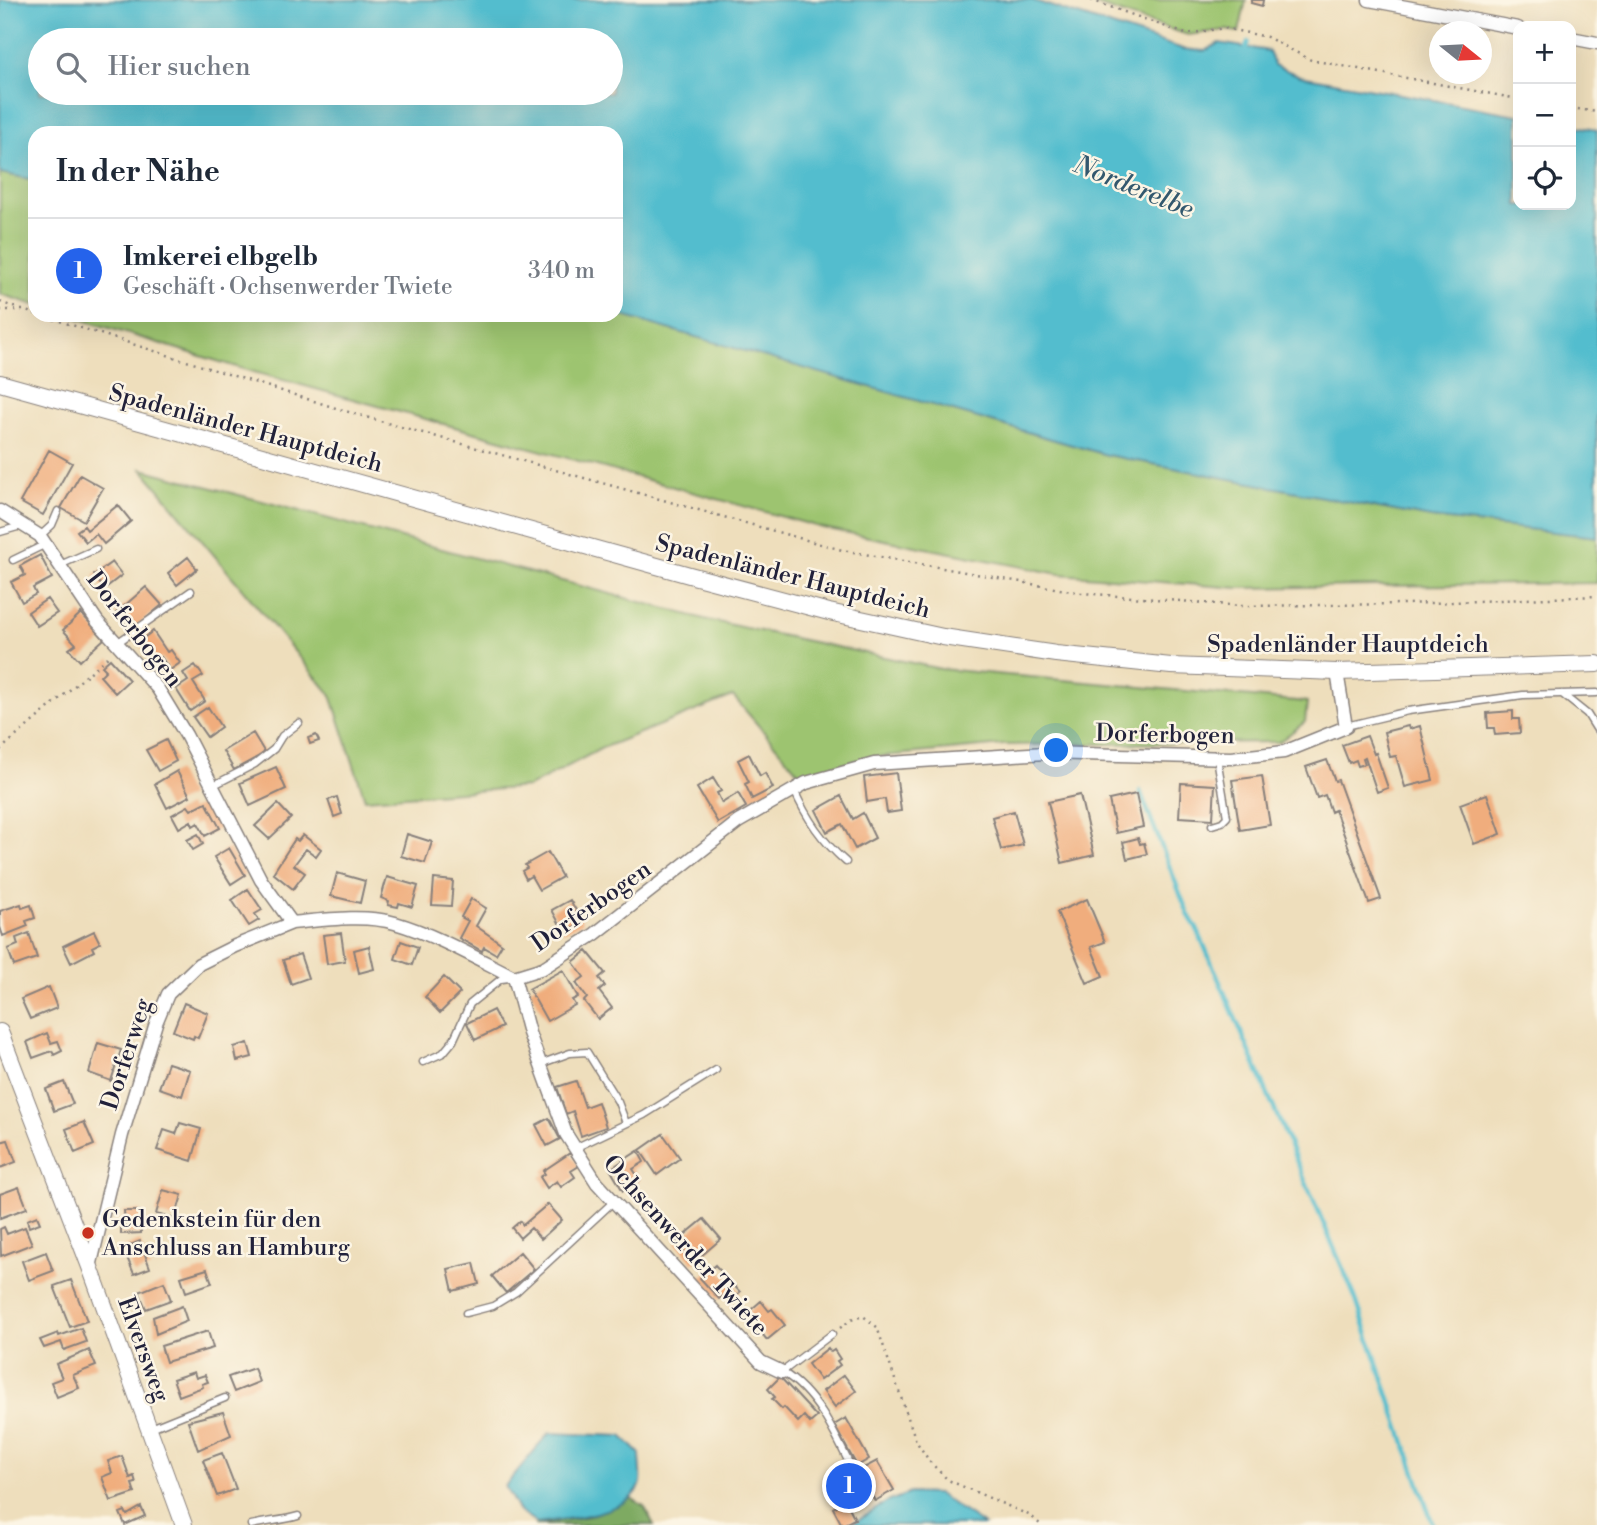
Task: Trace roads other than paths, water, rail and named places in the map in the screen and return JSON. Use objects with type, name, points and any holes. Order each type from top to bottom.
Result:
[{"type":"street","points":[[1369,0],[1513,27]]},
{"type":"street","points":[[1413,8],[1425,0]]},
{"type":"street","points":[[1576,39],[1597,43]]},
{"type":"street","name":"Spadenländer Hauptdeich","points":[[0,383],[693,576],[829,612],[943,637],[1056,654],[1171,666],[1337,672],[1597,664]]},
{"type":"street","name":"Dorferbogen","points":[[0,511],[43,540],[97,621],[158,689],[186,735],[261,880],[292,923],[338,918],[393,922],[444,942],[514,977],[543,968],[595,934],[738,822],[806,783],[874,764],[1045,753],[1217,758],[1284,752],[1346,727]]},
{"type":"street","points":[[1337,672],[1346,727]]},
{"type":"street","name":"Dorferweg","points":[[90,1267],[122,1135],[156,1023],[168,994],[199,964],[292,923]]},
{"type":"street","name":"Ochsenwerder Twiete","points":[[514,977],[528,1033],[566,1134],[597,1183],[761,1362],[782,1372]]},
{"type":"street","name":"Elversweg","points":[[0,1032],[90,1267],[184,1525]]},
{"type":"lane","points":[[13,560],[43,540],[58,511]]},
{"type":"lane","points":[[0,533],[23,525]]},
{"type":"lane","points":[[60,565],[96,549]]},
{"type":"lane","points":[[119,645],[191,591]]},
{"type":"lane","points":[[1346,727],[1408,711],[1523,695],[1597,693]]},
{"type":"lane","points":[[1562,694],[1587,714],[1597,730]]},
{"type":"lane","points":[[212,786],[255,764],[299,723]]},
{"type":"lane","points":[[1212,825],[1227,817],[1217,758]]},
{"type":"lane","points":[[794,790],[805,815],[827,846],[846,862]]},
{"type":"lane","points":[[423,1062],[443,1053],[453,1041],[470,1004],[501,979],[514,977]]},
{"type":"lane","points":[[540,1064],[570,1053],[587,1052],[618,1102],[626,1123]]},
{"type":"lane","points":[[575,1148],[644,1115],[716,1070]]},
{"type":"lane","points":[[466,1313],[493,1306],[516,1292],[613,1202]]},
{"type":"lane","points":[[832,1334],[782,1372],[797,1381],[812,1398],[863,1492]]},
{"type":"lane","points":[[149,1429],[225,1398]]},
{"type":"lane","points":[[251,1525],[264,1521],[278,1522],[298,1516]]},
{"type":"water","name":"Norderelbe","points":[[0,0],[1032,0],[1183,49],[1205,51],[1219,43],[1269,51],[1274,65],[1300,76],[1513,114],[1513,210],[1576,210],[1576,126],[1597,130],[1597,537],[1431,518],[1107,455],[623,316],[623,126],[28,126],[28,179],[0,173]]},
{"type":"water","points":[[549,1433],[622,1436],[640,1454],[641,1482],[636,1493],[612,1508],[563,1520],[537,1523],[518,1510],[505,1486]]},
{"type":"water","points":[[910,1493],[938,1494],[984,1525],[850,1525],[887,1502]]},
{"type":"waterway","points":[[1246,47],[1248,42]]},
{"type":"waterway","points":[[1140,791],[1188,914],[1197,929],[1355,1297],[1433,1525]]},
{"type":"place","name":"Gedenkstein für den Anschluss an Hamburg","points":[[88,1233]]},
{"type":"place","name":"Imkerei elbgelb","points":[[849,1486]]}]
